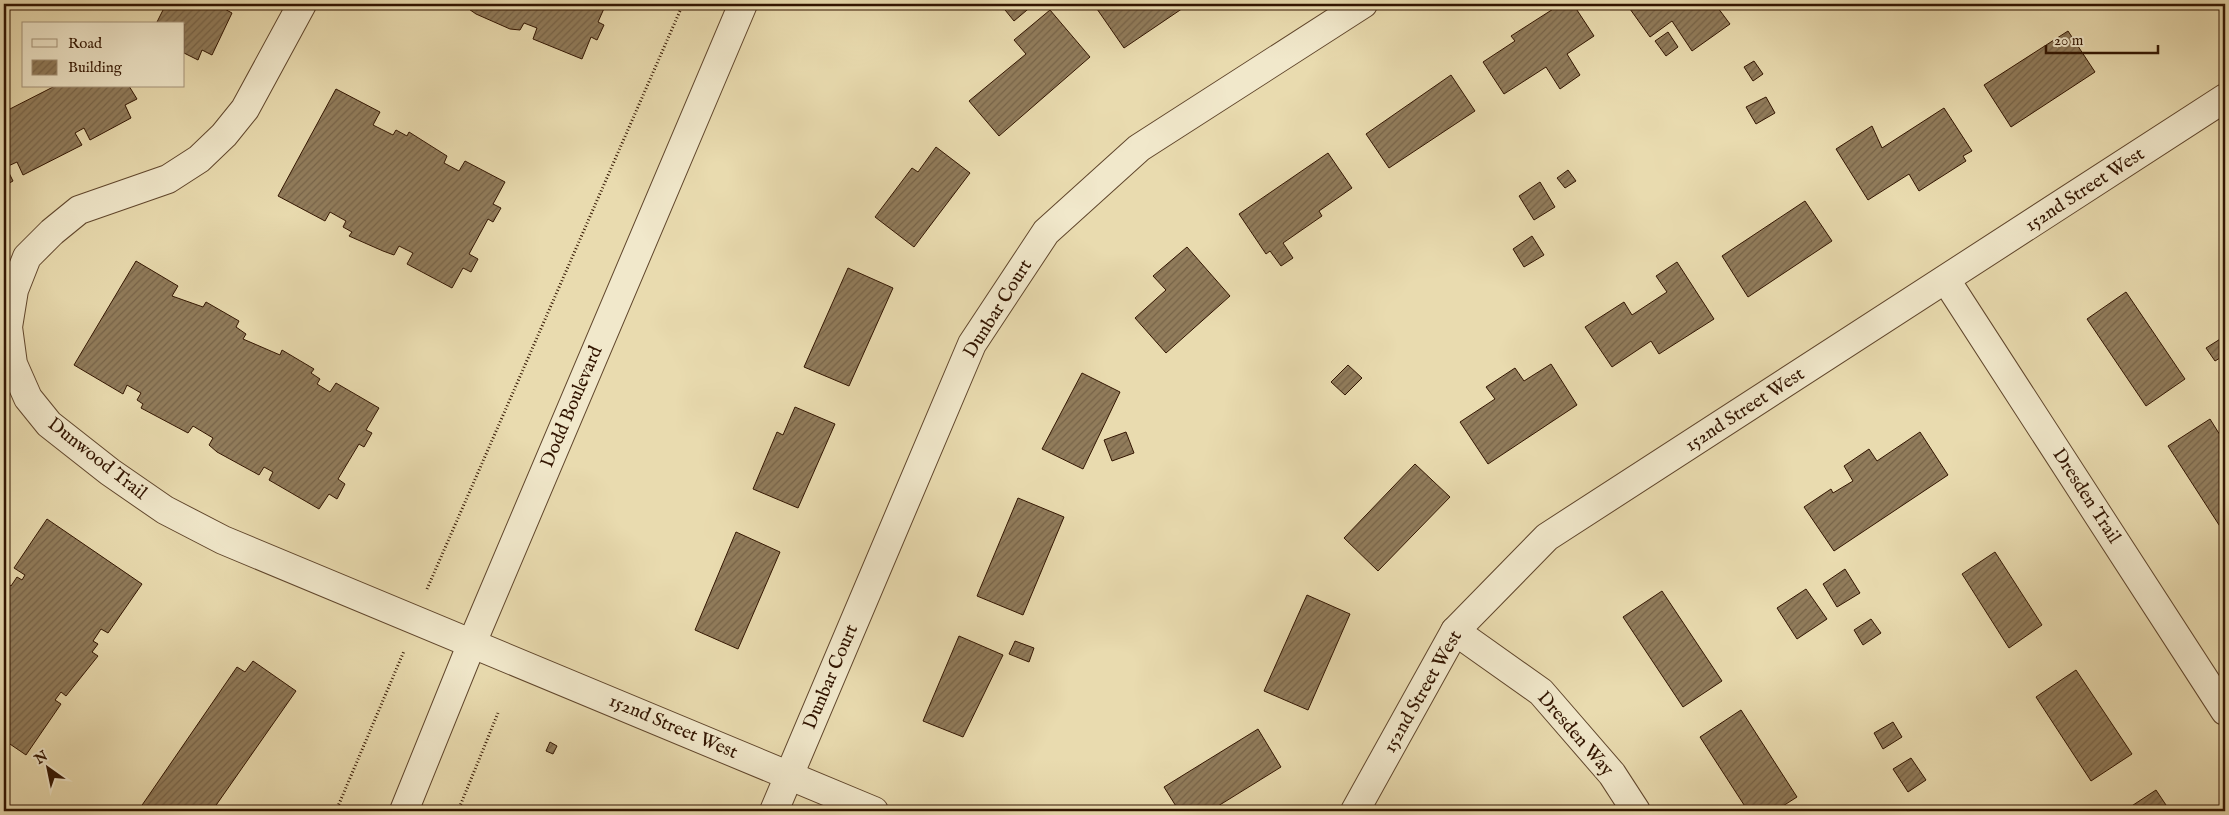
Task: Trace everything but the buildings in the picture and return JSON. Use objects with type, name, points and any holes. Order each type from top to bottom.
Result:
[{"type":"street","name":"Dunwood Trail","points":[[302,4],[245,109],[224,135],[199,159],[168,179],[79,210],[52,232],[27,257],[14,290],[8,328],[14,364],[28,398],[49,424],[110,472],[165,510],[223,540],[472,643]]},
{"type":"street","name":"Dodd Boulevard","points":[[404,811],[472,643],[743,4]]},
{"type":"street","name":"Dunbar Court","points":[[774,811],[972,344],[1046,232],[1139,148],[1363,4]]},
{"type":"street","name":"152nd Street West","points":[[1356,811],[1455,631],[1547,537],[2225,98]]},
{"type":"street","name":"Dresden Trail","points":[[1946,280],[2225,711]]},
{"type":"street","name":"Dresden Way","points":[[1455,631],[1541,692],[1612,774],[1636,811]]},
{"type":"street","name":"152nd Street West","points":[[472,643],[874,811]]},
{"type":"path","points":[[4,10],[14,4]]},
{"type":"path","points":[[336,811],[398,669],[446,543],[683,4]]},
{"type":"path","points":[[458,811],[498,713]]}]
